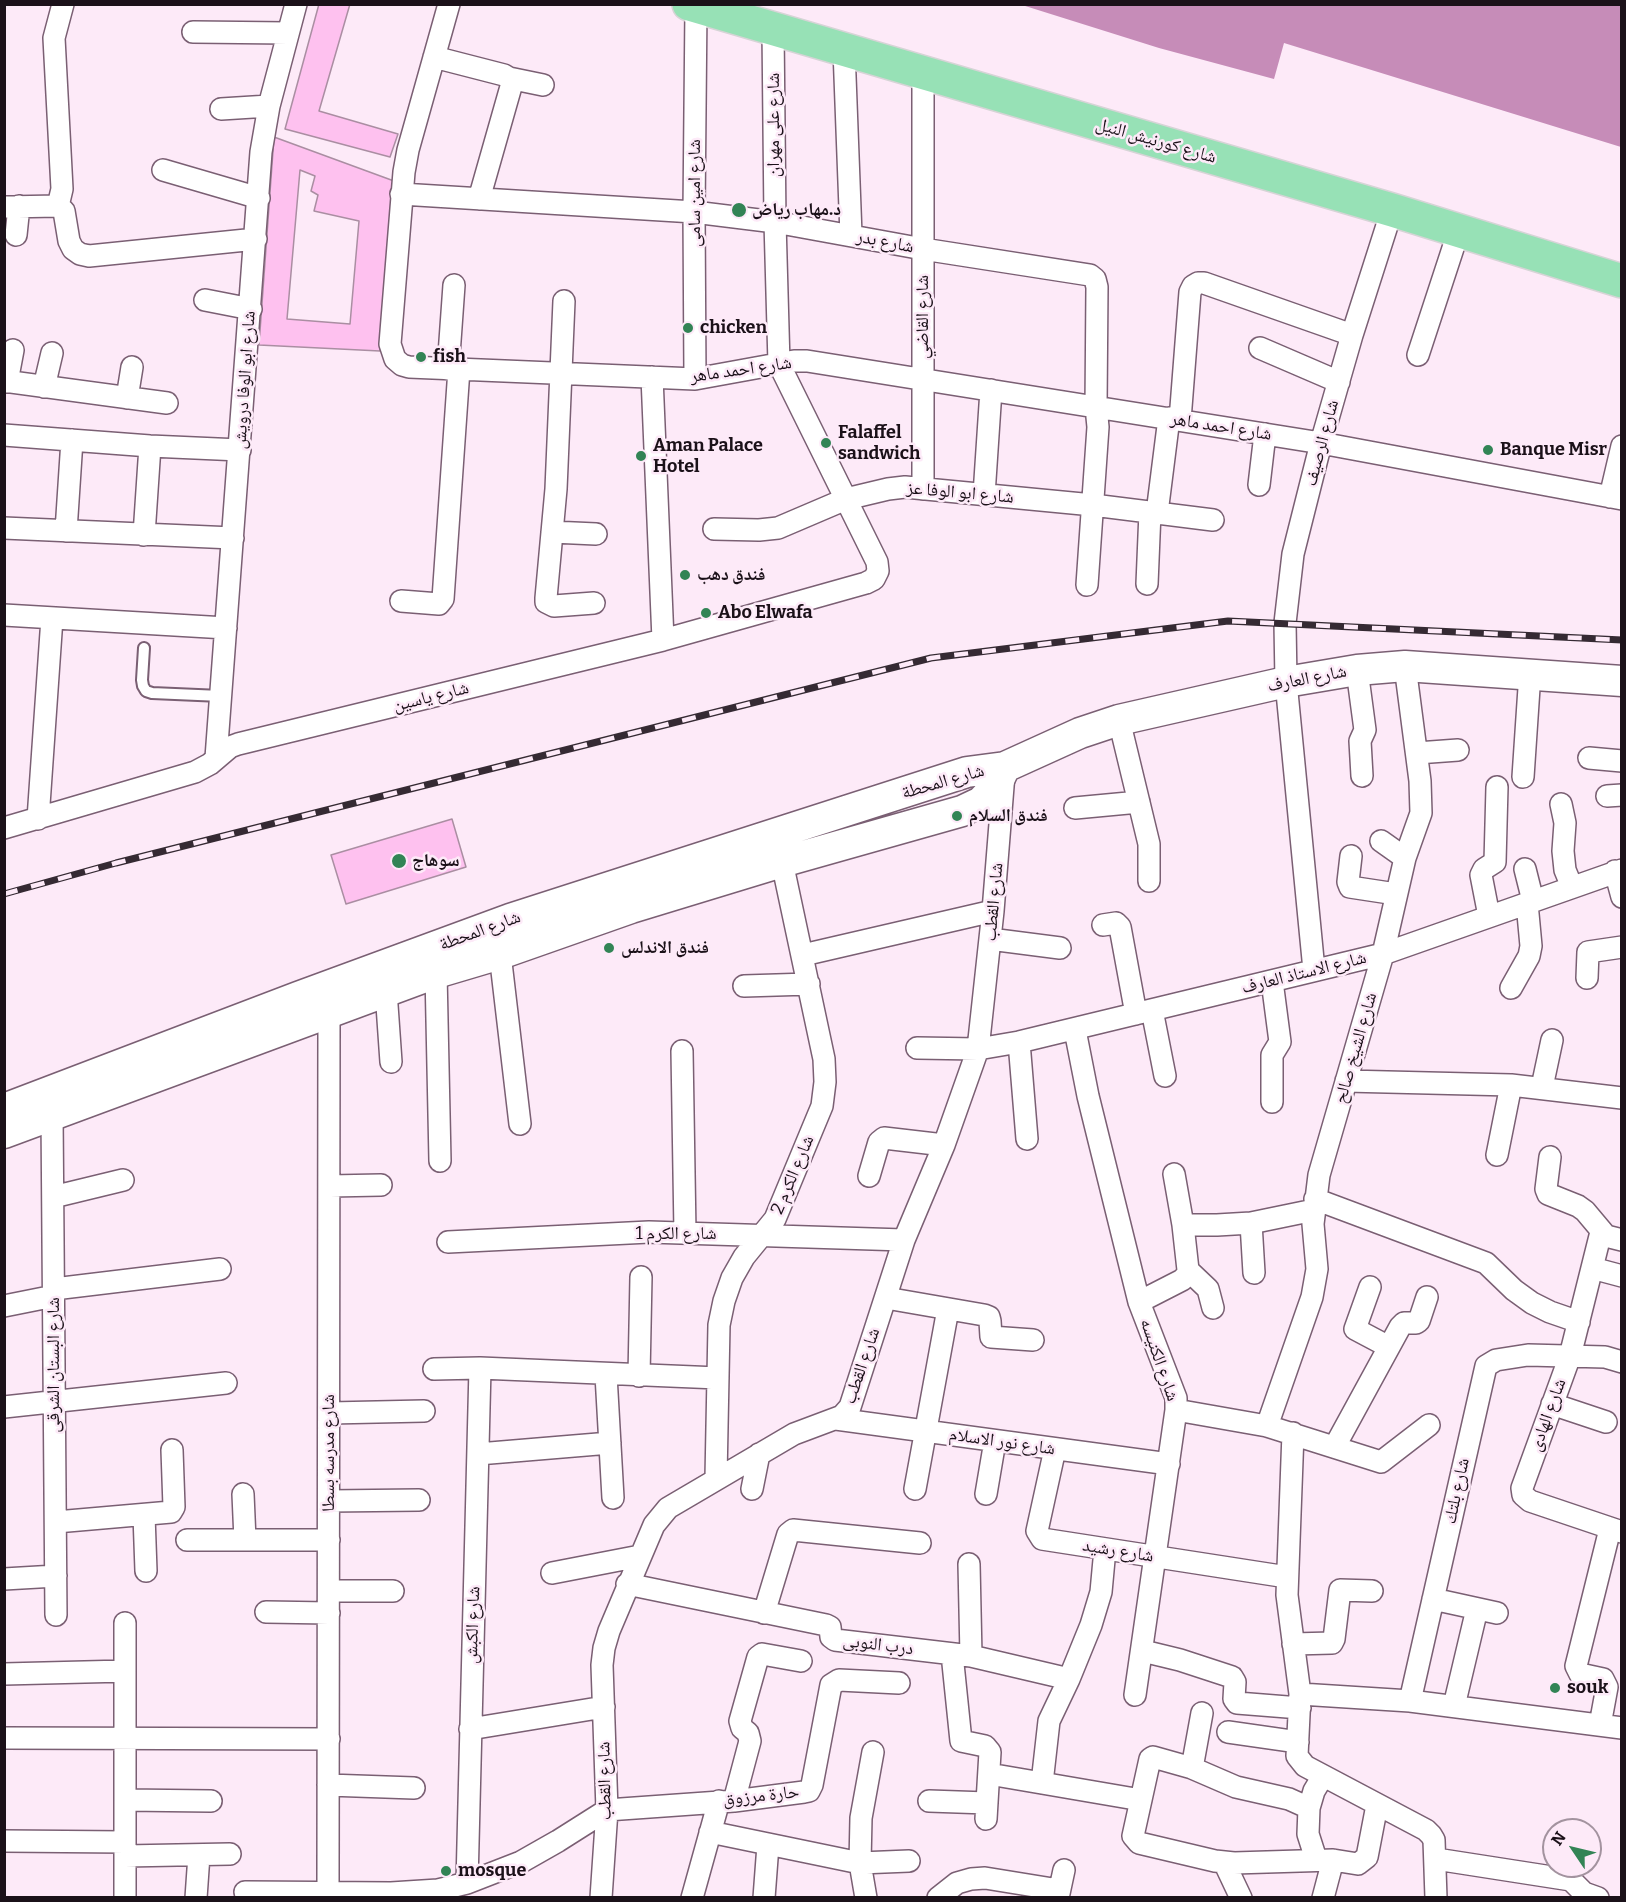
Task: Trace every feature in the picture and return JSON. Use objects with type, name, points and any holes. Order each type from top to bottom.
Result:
[{"type":"main road","name":"شارع كورنيش النيل","points":[[692,6],[766,17],[1398,191],[1622,259]]},
{"type":"main road","name":"شارع كورنيش النيل","points":[[766,17],[844,50],[1392,210],[1622,281]]},
{"type":"street","points":[[58,206],[62,189],[54,38],[63,4]]},
{"type":"street","name":"شارع ابو الوفا درويش","points":[[216,758],[261,152],[269,106],[296,4]]},
{"type":"street","name":"شارع احمد ماهر","points":[[449,4],[408,150],[401,194],[390,344],[391,352],[402,365],[695,379],[807,361],[1321,443],[1616,498]]},
{"type":"street","name":"شارع امين سامى","points":[[692,6],[695,379]]},
{"type":"street","name":"شارع على مهران","points":[[766,17],[779,364]]},
{"type":"street","points":[[193,32],[288,33]]},
{"type":"street","points":[[844,50],[851,235]]},
{"type":"street","points":[[434,57],[543,85]]},
{"type":"street","name":"شارع القاضي","points":[[922,489],[923,73]]},
{"type":"street","points":[[479,199],[511,89],[512,83],[509,78]]},
{"type":"street","points":[[221,109],[269,106]]},
{"type":"street","points":[[163,170],[259,198]]},
{"type":"street","name":"شارع بدر","points":[[401,194],[694,212],[775,222],[923,249],[1090,274],[1095,279],[1097,287],[1096,407]]},
{"type":"street","points":[[16,235],[12,207],[58,206],[63,211],[69,241],[73,249],[89,256],[256,239]]},
{"type":"street","name":"شارع الرصيف","points":[[1314,970],[1286,682],[1285,623],[1293,554],[1321,443],[1352,335],[1392,210]]},
{"type":"street","points":[[1418,356],[1459,231]]},
{"type":"street","points":[[1146,584],[1154,513],[1174,419],[1190,292],[1193,286],[1204,283],[1352,335]]},
{"type":"street","points":[[401,601],[439,604],[443,599],[454,369],[454,285]]},
{"type":"street","points":[[205,300],[251,309]]},
{"type":"street","points":[[564,301],[562,373],[546,602],[554,606],[594,603]]},
{"type":"street","points":[[1260,348],[1339,382]]},
{"type":"street","points":[[13,350],[6,382],[167,404]]},
{"type":"street","points":[[44,387],[52,353]]},
{"type":"street","points":[[779,364],[846,499]]},
{"type":"street","points":[[127,399],[132,368]]},
{"type":"street","points":[[652,377],[663,640]]},
{"type":"street","points":[[984,495],[991,390]]},
{"type":"street","points":[[1087,585],[1098,427],[1096,407]]},
{"type":"street","points":[[1259,485],[1265,434]]},
{"type":"street","points":[[4,435],[240,450]]},
{"type":"street","points":[[66,531],[72,440]]},
{"type":"street","points":[[144,535],[150,446]]},
{"type":"street","points":[[1616,498],[1622,446]]},
{"type":"street","name":"شارع ابو الوفا عز","points":[[714,529],[778,528],[846,499],[888,489],[922,489],[1093,505],[1213,520]]},
{"type":"street","name":"شارع ياسين","points":[[4,828],[195,772],[210,764],[230,747],[238,744],[663,640],[866,583],[874,579],[878,571],[877,562],[846,499]]},
{"type":"street","points":[[4,528],[233,538]]},
{"type":"street","points":[[552,532],[596,534]]},
{"type":"street","points":[[4,615],[226,628]]},
{"type":"street","points":[[38,819],[52,618]]},
{"type":"street","name":"شارع العارف","points":[[1005,767],[1080,733],[1119,720],[1286,682],[1358,670],[1405,666],[1622,681]]},
{"type":"street","name":"شارع الشيخ صالح","points":[[1267,1426],[1315,1283],[1317,1269],[1314,1205],[1319,1175],[1383,954],[1404,858],[1421,813],[1422,797],[1405,666]]},
{"type":"street","points":[[1358,670],[1365,730],[1360,741],[1362,776]]},
{"type":"street","points":[[1523,777],[1530,673]]},
{"type":"street","points":[[1119,720],[1149,844],[1149,881]]},
{"type":"street","points":[[1417,753],[1458,750]]},
{"type":"street","points":[[1589,758],[1622,762]]},
{"type":"street","name":"شارع المحطة","points":[[4,1133],[436,973],[500,954],[631,908],[962,811],[981,802],[996,786],[1005,767]]},
{"type":"street","name":"شارع المحطة","points":[[4,1109],[510,919],[967,772],[1005,767]]},
{"type":"street","name":"شارع القطب","points":[[601,1898],[607,1810],[604,1648],[627,1584],[654,1525],[668,1508],[716,1478],[806,1428],[837,1419],[850,1407],[904,1240],[944,1145],[978,1049],[993,912],[1005,767]]},
{"type":"street","points":[[1489,916],[1481,875],[1484,869],[1495,862],[1497,787]]},
{"type":"street","points":[[1075,808],[1138,801]]},
{"type":"street","points":[[1561,804],[1565,823],[1563,851],[1565,870],[1572,887]]},
{"type":"street","points":[[1381,842],[1404,858]]},
{"type":"street","points":[[1352,856],[1348,882],[1350,887],[1396,894]]},
{"type":"street","name":"شارع الكرم 2","points":[[716,1478],[719,1325],[724,1301],[732,1278],[744,1257],[775,1219],[822,1106],[825,1082],[824,1059],[782,862]]},
{"type":"street","points":[[1511,988],[1529,956],[1531,946],[1530,902],[1525,869]]},
{"type":"street","points":[[1618,870],[1622,897]]},
{"type":"street","name":"شارع الاستاذ العارف","points":[[917,1048],[978,1049],[1018,1042],[1383,954],[1618,870]]},
{"type":"street","points":[[803,955],[993,912]]},
{"type":"street","points":[[1103,925],[1116,923],[1120,927],[1165,1076]]},
{"type":"street","points":[[990,939],[1060,948]]},
{"type":"street","points":[[1587,978],[1588,952],[1622,947]]},
{"type":"street","points":[[500,954],[520,1124]]},
{"type":"street","points":[[436,973],[440,1161]]},
{"type":"street","points":[[1272,981],[1280,1042],[1272,1055],[1272,1102]]},
{"type":"street","points":[[744,986],[809,984]]},
{"type":"street","points":[[386,991],[391,1062]]},
{"type":"street","name":"شارع مدرسه بسطا","points":[[328,1893],[329,1012]]},
{"type":"street","name":"شارع الكنيسه","points":[[1075,1029],[1088,1096],[1139,1302],[1176,1398],[1156,1557],[1135,1695]]},
{"type":"street","points":[[1542,1087],[1552,1040]]},
{"type":"street","points":[[1018,1042],[1027,1139]]},
{"type":"street","points":[[682,1051],[685,1233]]},
{"type":"street","points":[[1346,1081],[1511,1084],[1622,1098]]},
{"type":"street","points":[[1497,1155],[1511,1084]]},
{"type":"street","name":"شارع البستان الشرقى","points":[[52,1114],[56,1615]]},
{"type":"street","points":[[869,1176],[879,1142],[884,1138],[944,1145]]},
{"type":"street","points":[[1550,1156],[1546,1189],[1548,1194],[1585,1211],[1606,1236],[1622,1240]]},
{"type":"street","points":[[1139,1302],[1182,1280],[1188,1270],[1174,1174]]},
{"type":"street","points":[[53,1197],[123,1180]]},
{"type":"street","points":[[330,1185],[381,1185]]},
{"type":"street","points":[[1183,1225],[1251,1223],[1314,1205],[1486,1263],[1532,1303],[1579,1322]]},
{"type":"street","points":[[1251,1223],[1254,1274]]},
{"type":"street","name":"شارع الهادى","points":[[1601,1232],[1570,1356],[1522,1488],[1523,1495],[1530,1500],[1616,1530]]},
{"type":"street","name":"شارع الكرم 1","points":[[448,1242],[685,1233],[904,1240]]},
{"type":"street","points":[[1592,1268],[1622,1276]]},
{"type":"street","points":[[4,1306],[54,1292],[220,1269]]},
{"type":"street","points":[[1188,1270],[1208,1289],[1213,1308]]},
{"type":"street","points":[[639,1376],[641,1277]]},
{"type":"street","points":[[1370,1287],[1355,1329],[1389,1347]]},
{"type":"street","points":[[1335,1446],[1402,1324],[1419,1321],[1427,1297]]},
{"type":"street","points":[[886,1298],[989,1317],[991,1337],[1033,1340]]},
{"type":"street","points":[[915,1489],[948,1309]]},
{"type":"street","points":[[1570,1356],[1605,1357],[1622,1362]]},
{"type":"street","name":"شارع بلتك","points":[[1410,1701],[1486,1366],[1490,1362],[1510,1357],[1570,1356]]},
{"type":"street","points":[[434,1369],[480,1368],[718,1378]]},
{"type":"street","name":"شارع الكبش","points":[[467,1883],[480,1368]]},
{"type":"street","points":[[606,1375],[613,1498]]},
{"type":"street","points":[[4,1407],[226,1383]]},
{"type":"street","points":[[1552,1404],[1606,1422]]},
{"type":"street","points":[[1176,1410],[1267,1426],[1381,1462],[1429,1425]]},
{"type":"street","points":[[330,1413],[424,1411]]},
{"type":"street","name":"شارع نور الاسلام","points":[[837,1419],[1168,1464]]},
{"type":"street","points":[[1293,1433],[1287,1595],[1300,1701],[1297,1756],[1300,1762],[1323,1776],[1426,1830],[1434,1840],[1436,1898]]},
{"type":"street","points":[[986,1494],[995,1441]]},
{"type":"street","points":[[477,1454],[610,1443]]},
{"type":"street","name":"شارع رشيد","points":[[1055,1449],[1037,1531],[1042,1539],[1287,1577]]},
{"type":"street","points":[[56,1522],[171,1512],[173,1510],[172,1450]]},
{"type":"street","points":[[752,1489],[759,1454]]},
{"type":"street","points":[[243,1494],[245,1540]]},
{"type":"street","points":[[329,1501],[419,1500]]},
{"type":"street","points":[[144,1515],[146,1571]]},
{"type":"street","points":[[764,1613],[788,1534],[793,1530],[920,1543]]},
{"type":"street","points":[[1600,1725],[1607,1687],[1603,1680],[1580,1674],[1576,1666],[1616,1530]]},
{"type":"street","points":[[187,1540],[329,1540]]},
{"type":"street","points":[[1042,1783],[1049,1721],[1070,1679],[1097,1605],[1101,1592],[1105,1550]]},
{"type":"street","points":[[552,1573],[640,1556]]},
{"type":"street","points":[[929,1802],[987,1811],[990,1752],[987,1747],[963,1743],[960,1738],[962,1655],[969,1564]]},
{"type":"street","points":[[4,1579],[56,1576]]},
{"type":"street","name":"درب النوبى","points":[[627,1584],[828,1626],[831,1629],[831,1637],[835,1640],[962,1655],[1070,1679]]},
{"type":"street","points":[[1293,1644],[1332,1642],[1335,1639],[1340,1590],[1372,1591]]},
{"type":"street","points":[[329,1592],[393,1591]]},
{"type":"street","points":[[1433,1599],[1487,1611],[1454,1706]]},
{"type":"street","points":[[266,1612],[329,1613]]},
{"type":"street","points":[[125,1623],[125,1898]]},
{"type":"street","points":[[1143,1651],[1232,1677],[1234,1699],[1237,1703],[1410,1701],[1622,1728]]},
{"type":"street","points":[[692,1898],[711,1832],[750,1741],[740,1721],[758,1657],[762,1654],[801,1661]]},
{"type":"street","points":[[4,1674],[125,1671]]},
{"type":"street","name":"حارة مرزوق","points":[[607,1810],[726,1801],[809,1791],[829,1690],[834,1682],[839,1680],[899,1683]]},
{"type":"street","points":[[470,1729],[604,1707]]},
{"type":"street","points":[[1192,1768],[1202,1713]]},
{"type":"street","points":[[1228,1732],[1298,1742]]},
{"type":"street","points":[[4,1738],[329,1739]]},
{"type":"street","points":[[866,1898],[860,1863],[861,1818],[873,1752]]},
{"type":"street","points":[[1309,1808],[1289,1799],[1236,1787],[1192,1768],[1153,1757],[1150,1759],[1134,1836],[1139,1843],[1224,1862],[1324,1860],[1358,1864],[1365,1861],[1377,1805]]},
{"type":"street","points":[[989,1774],[1141,1800]]},
{"type":"street","points":[[1323,1776],[1314,1791],[1309,1808],[1308,1834],[1324,1860],[1323,1898]]},
{"type":"street","points":[[328,1785],[414,1788]]},
{"type":"street","points":[[125,1800],[211,1801]]},
{"type":"street","points":[[245,1892],[438,1894],[521,1862],[607,1810]]},
{"type":"street","points":[[711,1832],[860,1863],[909,1861]]},
{"type":"street","points":[[4,1841],[199,1855],[230,1854]]},
{"type":"street","points":[[764,1898],[768,1845]]},
{"type":"street","points":[[196,1898],[199,1855]]},
{"type":"street","points":[[1436,1859],[1571,1880],[1584,1893],[1598,1898]]},
{"type":"street","points":[[1224,1862],[1241,1898]]},
{"type":"street","points":[[938,1898],[957,1883],[971,1879],[985,1878],[1060,1886]]},
{"type":"lane","points":[[144,648],[142,680],[146,691],[221,696]]},
{"type":"shaded area","points":[[1022,5],[1621,5],[1621,147],[1284,43],[1274,79],[1159,48]]},
{"type":"building","points":[[319,4],[350,4],[319,111],[398,134],[390,157],[285,129]]},
{"type":"building","points":[[274,137],[394,181],[380,351],[259,345]],"holes":[[[300,170],[315,176],[311,191],[318,195],[314,211],[359,221],[350,324],[287,319]]]},
{"type":"building","name":"سوهاج","points":[[452,819],[466,867],[346,904],[331,855]]},
{"type":"railway","points":[[4,894],[116,863],[931,658],[1228,621],[1622,640]]},
{"type":"place","name":"د.مهاب رياض","points":[[739,210]]},
{"type":"place","name":"chicken","points":[[688,328]]},
{"type":"place","name":"fish","points":[[421,357]]},
{"type":"place","name":"Falaffel sandwich","points":[[826,443]]},
{"type":"place","name":"Banque Misr","points":[[1488,450]]},
{"type":"place","name":"Aman Palace Hotel","points":[[641,456]]},
{"type":"place","name":"فندق دهب","points":[[685,575]]},
{"type":"place","name":"Abo Elwafa","points":[[706,613]]},
{"type":"place","name":"فندق السلام","points":[[957,816]]},
{"type":"place","name":"سوهاج","points":[[399,861]]},
{"type":"place","name":"فندق الاندلس","points":[[609,948]]},
{"type":"place","name":"souk","points":[[1555,1688]]},
{"type":"place","name":"mosque","points":[[446,1871]]}]
